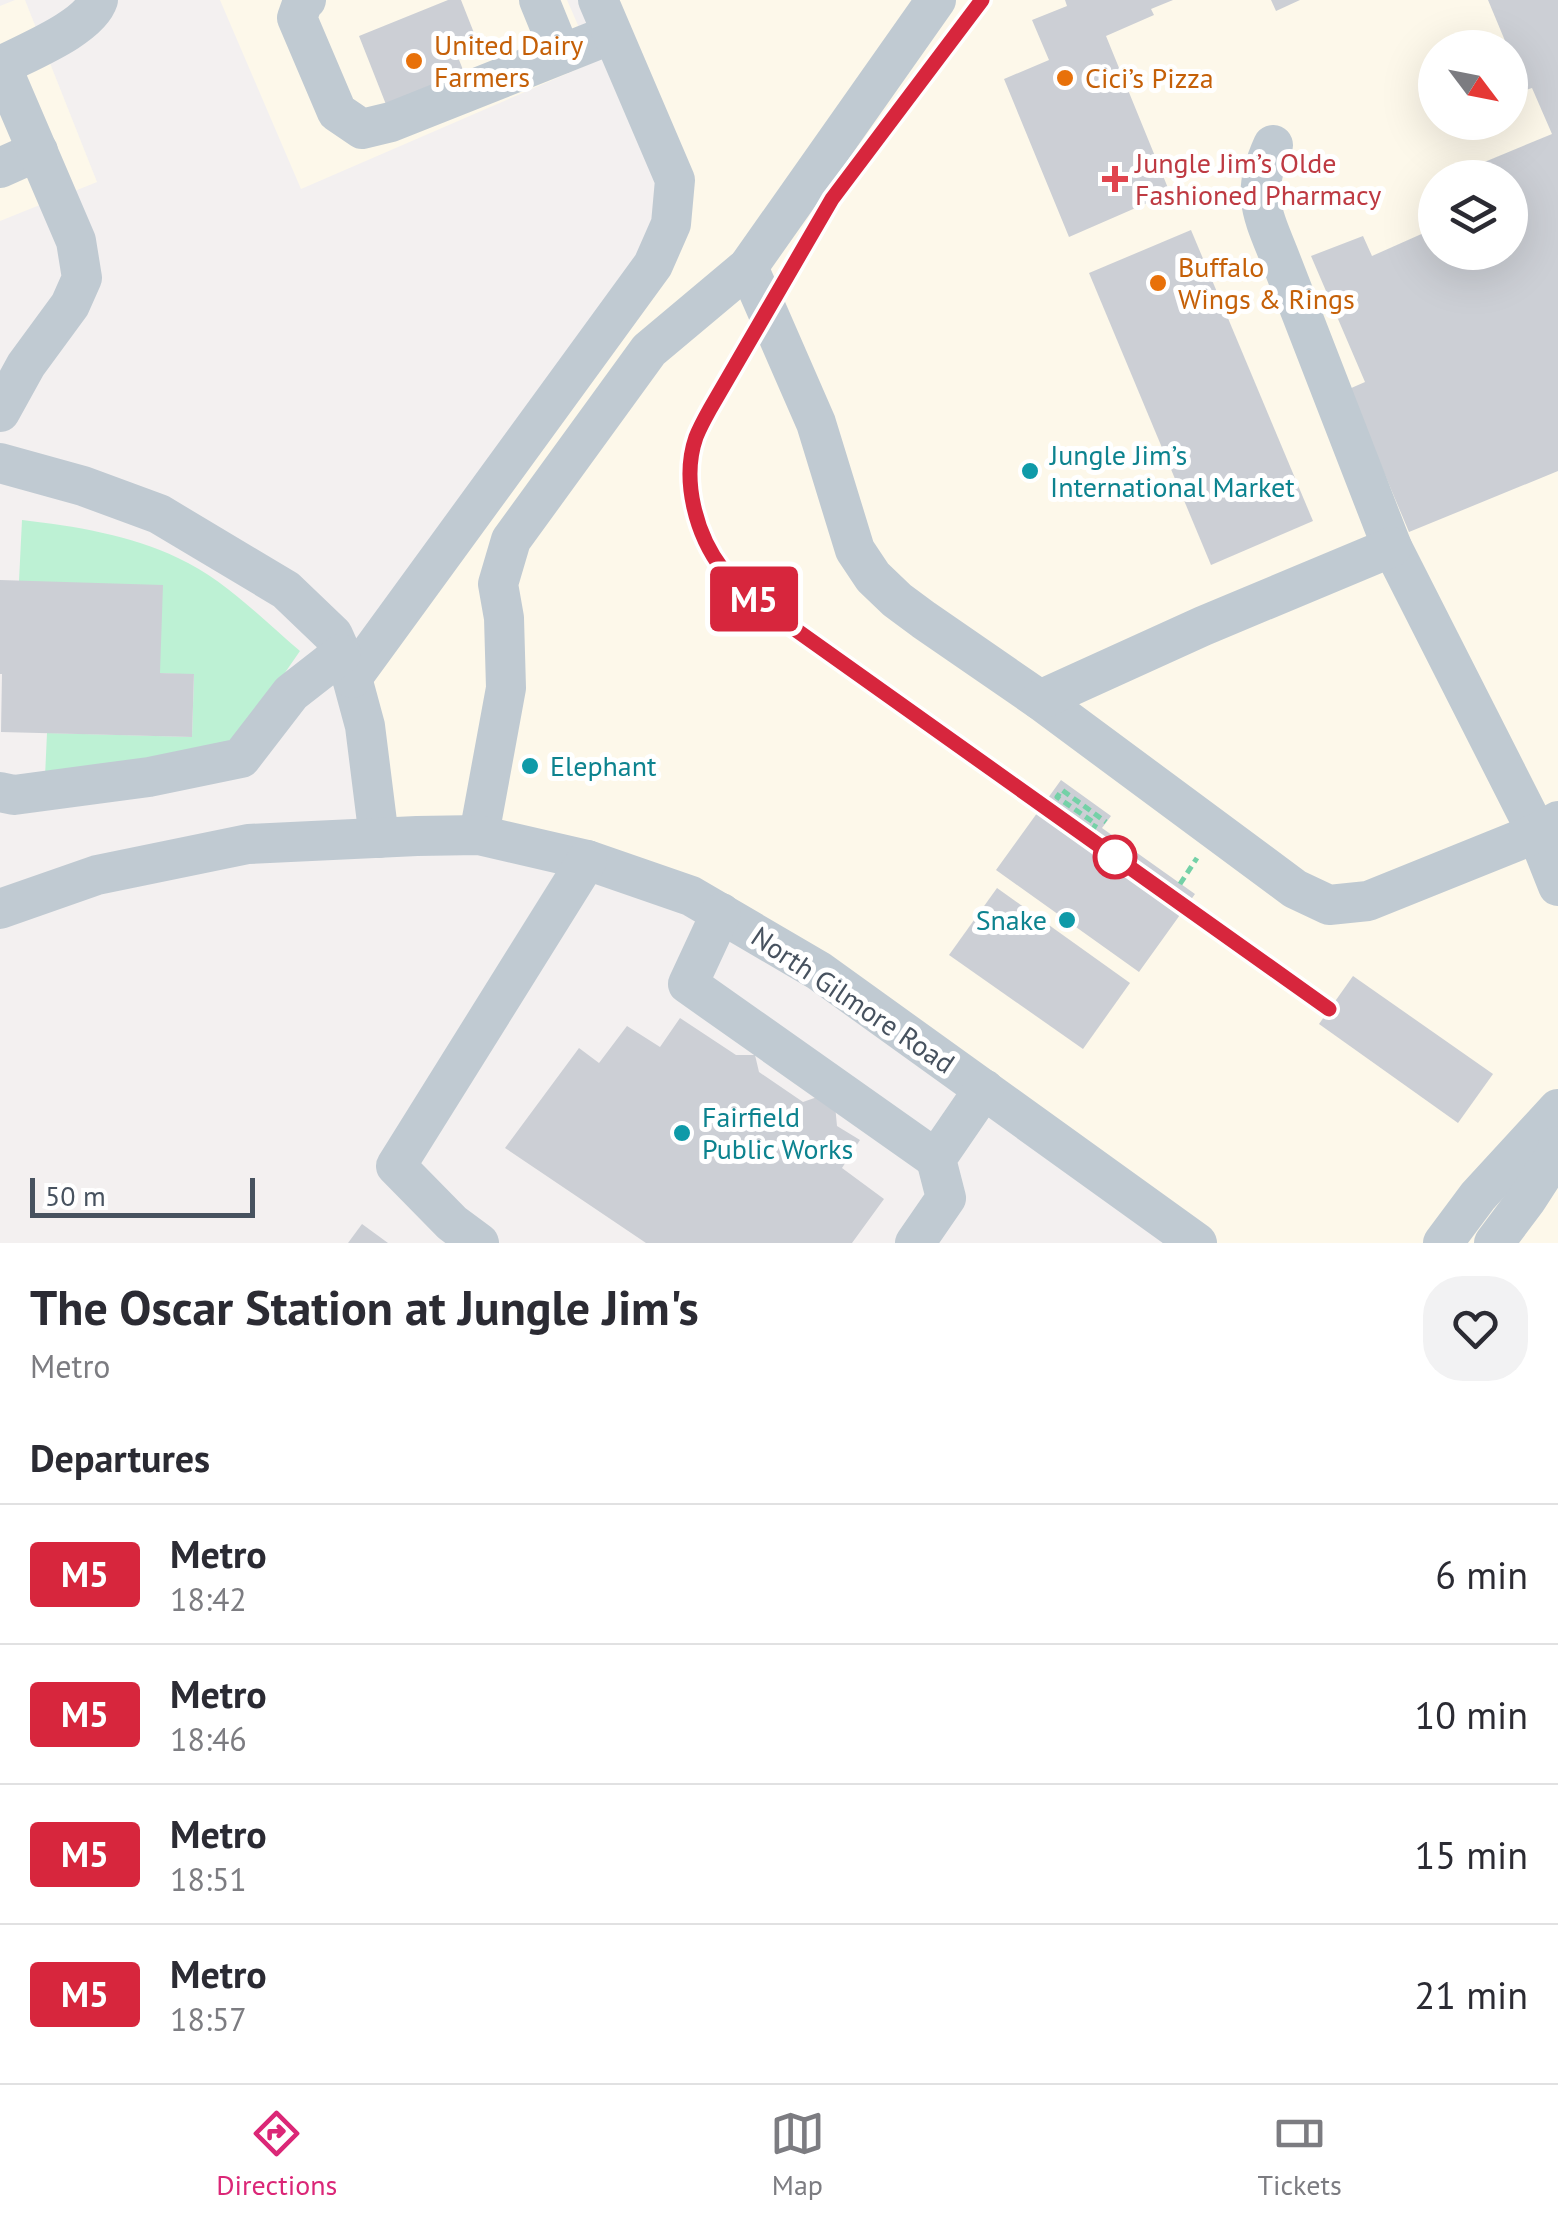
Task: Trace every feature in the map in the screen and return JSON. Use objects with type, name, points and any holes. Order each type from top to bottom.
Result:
[{"type":"street","points":[[0,412],[26,365],[70,305],[82,278],[76,241],[0,66],[76,26],[97,6],[98,0]]},
{"type":"street","points":[[0,792],[14,795],[130,780],[241,758],[291,693],[347,666],[653,264],[670,224],[675,180],[605,17],[561,54],[391,122],[362,129],[337,112],[297,18],[306,0]]},
{"type":"street","points":[[538,0],[561,54]]},
{"type":"street","points":[[479,835],[506,688],[504,618],[498,584],[511,540],[649,350],[748,267],[933,1]]},
{"type":"street","points":[[1273,145],[1259,187],[1263,214],[1392,547],[1548,827],[1558,886]]},
{"type":"street","points":[[0,168],[38,152]]},
{"type":"street","points":[[748,267],[816,422],[855,550],[873,577],[924,620],[1040,700],[1295,889],[1329,905],[1368,900],[1548,827]]},
{"type":"street","points":[[0,463],[83,486],[159,514],[286,590],[333,635],[365,726],[379,838]]},
{"type":"street","points":[[1040,700],[1202,626],[1392,547]]},
{"type":"street","name":"North Gilmore Road","points":[[0,909],[97,874],[248,844],[479,835],[587,860],[690,896],[819,971],[1197,1243]]},
{"type":"street","points":[[479,1243],[452,1224],[396,1166],[587,860]]},
{"type":"street","points":[[721,913],[688,984],[936,1159],[946,1198],[915,1243]]},
{"type":"street","points":[[936,1159],[984,1090]]},
{"type":"street","points":[[1443,1243],[1478,1196],[1558,1108]]},
{"type":"street","points":[[1494,1243],[1527,1200],[1558,1146]]},
{"type":"path","points":[[1092,831],[1096,824],[1057,796],[1062,790],[1106,822]]},
{"type":"path","points":[[1180,884],[1197,858],[1186,850]]},
{"type":"shaded area","points":[[25,0],[97,182],[0,221],[0,6]]},
{"type":"shaded area","points":[[220,0],[567,0],[594,62],[301,189]]},
{"type":"shaded area","name":"Jungle Jim’s International Market","points":[[598,0],[1558,0],[1558,1243],[1197,1243],[648,881],[379,838],[352,678],[671,224]]},
{"type":"green space","points":[[22,520],[122,537],[178,558],[227,588],[300,651],[243,733],[218,751],[45,777],[47,733],[192,737],[194,675],[160,673],[19,581]]},
{"type":"building","name":"United Dairy Farmers","points":[[448,0],[461,0],[476,38],[454,47],[465,75],[387,107],[359,36]]},
{"type":"building","points":[[1065,0],[1173,0],[1151,9],[1154,15],[1106,36],[1170,193],[1069,237],[1004,79],[1049,60],[1032,20],[1067,6]]},
{"type":"building","points":[[1271,0],[1300,0],[1276,11]]},
{"type":"building","name":"Jungle Jim’s International Market","points":[[1488,0],[1558,0],[1558,471],[1409,532],[1349,389],[1365,382],[1311,256],[1363,236],[1372,256],[1418,236],[1418,270],[1528,270],[1528,160],[1489,160],[1552,134],[1532,88],[1528,89],[1528,30],[1500,30]]},
{"type":"building","points":[[1191,230],[1313,521],[1211,565],[1089,273]]},
{"type":"building","points":[[0,580],[163,585],[160,673],[194,674],[192,737],[1,732]]},
{"type":"building","points":[[1061,780],[1111,816],[1102,828],[1195,894],[1139,972],[996,870]]},
{"type":"building","points":[[997,888],[1130,983],[1083,1049],[949,955]]},
{"type":"building","points":[[1353,976],[1493,1074],[1458,1123],[1319,1024]]},
{"type":"building","name":"Fairfield Public Works","points":[[680,1018],[736,1055],[755,1055],[759,1072],[803,1102],[820,1096],[835,1105],[837,1126],[860,1140],[842,1168],[884,1199],[852,1243],[646,1243],[505,1148],[579,1048],[599,1063],[627,1026],[660,1047]]},
{"type":"building","points":[[362,1224],[388,1243],[348,1243]]},
{"type":"railway","points":[[982,0],[832,199],[697,435],[691,483],[696,514],[707,544],[723,570],[751,598],[1043,805]]},
{"type":"railway","points":[[1186,907],[1329,1009]]},
{"type":"metro line","name":"M5","points":[[982,0],[832,199],[710,409],[692,453],[694,511],[706,543],[724,572],[751,598],[1329,1009]]},
{"type":"place","name":"United Dairy Farmers","points":[[414,61]]},
{"type":"place","name":"Cici’s Pizza","points":[[1065,78]]},
{"type":"place","name":"Jungle Jim’s Olde Fashioned Pharmacy","points":[[1115,179]]},
{"type":"place","name":"Buffalo Wings & Rings","points":[[1158,283]]},
{"type":"place","name":"Jungle Jim’s International Market","points":[[1030,471]]},
{"type":"place","name":"Elephant","points":[[530,766]]},
{"type":"place","name":"Snake","points":[[1067,920]]},
{"type":"place","name":"Fairfield Public Works","points":[[682,1133]]}]
